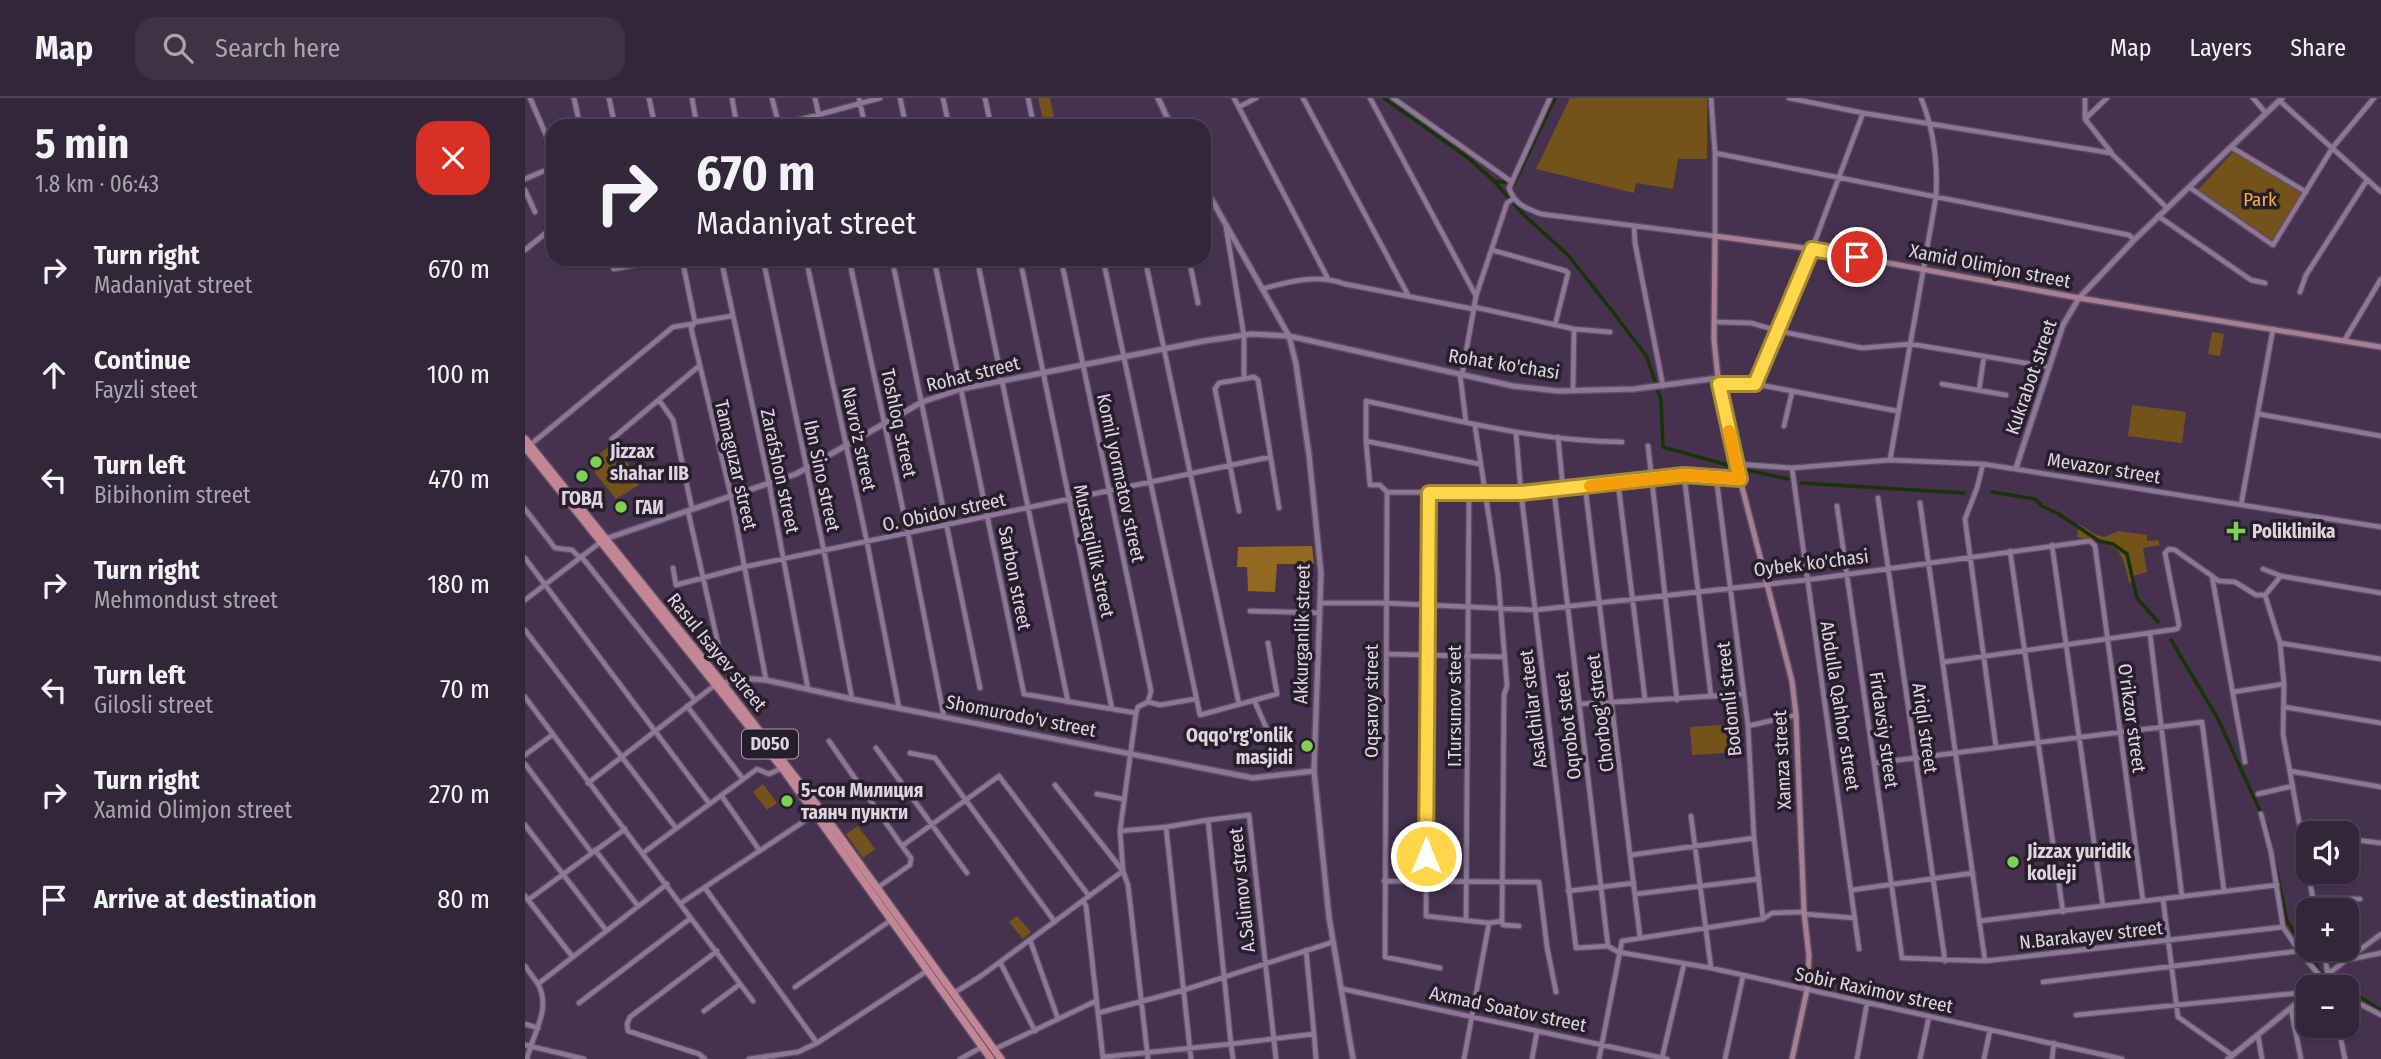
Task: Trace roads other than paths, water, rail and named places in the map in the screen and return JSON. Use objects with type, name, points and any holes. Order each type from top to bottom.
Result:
[{"type":"main road","name":"Xamid Olimjon street","points":[[1715,236],[1812,249],[2079,298],[2381,347]]},
{"type":"main road","name":"Xamza street","points":[[1715,236],[1714,322],[1718,381],[1740,479],[1792,681],[1796,715],[1804,913],[1809,956],[1807,990],[1792,1059]]},
{"type":"main road","name":"Rasul Isayev street","points":[[527,444],[720,684],[877,888],[927,971],[991,1059]]},
{"type":"main road","name":"Rasul Isayev street","points":[[720,684],[1001,1059]]},
{"type":"street","points":[[530,98],[546,135]]},
{"type":"street","points":[[574,98],[578,119]]},
{"type":"street","points":[[609,98],[614,119]]},
{"type":"street","points":[[649,98],[654,119]]},
{"type":"street","points":[[692,98],[696,119]]},
{"type":"street","points":[[732,98],[736,119]]},
{"type":"street","points":[[772,98],[776,119]]},
{"type":"street","points":[[815,98],[820,119]]},
{"type":"street","points":[[804,119],[859,100],[880,98]]},
{"type":"street","points":[[900,98],[904,119]]},
{"type":"street","points":[[943,98],[948,119]]},
{"type":"street","points":[[985,98],[990,119]]},
{"type":"street","points":[[1028,98],[1032,119]]},
{"type":"street","points":[[1158,98],[1168,119]]},
{"type":"street","points":[[1234,98],[1327,278]]},
{"type":"street","points":[[1239,107],[1256,98]]},
{"type":"street","points":[[1303,98],[1408,295]]},
{"type":"street","points":[[1370,98],[1476,296]]},
{"type":"street","points":[[1393,98],[1512,182]]},
{"type":"street","points":[[1466,422],[1461,374],[1476,296],[1507,203],[1513,199],[1509,188],[1550,98]]},
{"type":"street","points":[[1711,98],[1715,153],[1715,236]]},
{"type":"street","points":[[1789,98],[1863,113],[2111,153]]},
{"type":"street","points":[[1890,460],[1936,197],[1936,155],[1931,123],[1921,98]]},
{"type":"street","points":[[2085,98],[2085,119],[2111,153],[2167,208]]},
{"type":"street","points":[[2085,119],[2107,98]]},
{"type":"street","points":[[2253,98],[2266,113]]},
{"type":"street","points":[[2189,187],[2273,245],[2333,147],[2374,98]]},
{"type":"street","points":[[859,100],[863,119]]},
{"type":"street","points":[[2281,100],[2381,192]]},
{"type":"street","name":"Kukrabot street","points":[[2016,468],[2063,325],[2079,298],[2158,216],[2281,100]]},
{"type":"street","points":[[1755,384],[1812,249],[1863,113]]},
{"type":"street","points":[[2231,147],[2306,192]]},
{"type":"street","points":[[1715,153],[2129,235],[2134,240]]},
{"type":"street","points":[[525,179],[546,170]]},
{"type":"street","points":[[2300,292],[2306,275],[2367,180]]},
{"type":"street","points":[[525,190],[535,212]]},
{"type":"street","name":"Akkurganlik street","points":[[1211,199],[1289,336],[1296,364],[1321,573],[1314,771],[1333,942],[1353,1059]]},
{"type":"street","name":"Xamid Olimjon street","points":[[1513,199],[1521,206],[1541,214],[1715,236]]},
{"type":"street","points":[[2158,216],[2251,280],[2265,283]]},
{"type":"street","points":[[1226,226],[1244,336],[1244,379]]},
{"type":"street","points":[[1634,226],[1663,386]]},
{"type":"street","points":[[525,250],[546,233]]},
{"type":"street","points":[[1492,250],[1568,273],[1555,325]]},
{"type":"street","name":"Tamaguzar street","points":[[683,266],[699,366],[731,496],[766,680]]},
{"type":"street","name":"Zarafshon street","points":[[722,266],[769,483],[809,690]]},
{"type":"street","name":"Ibn Sino street","points":[[764,266],[852,699]]},
{"type":"street","name":"Navro'z street","points":[[808,266],[867,542],[899,708]]},
{"type":"street","name":"Toshloq street","points":[[850,266],[908,533],[944,717]]},
{"type":"street","points":[[893,266],[980,688]]},
{"type":"street","name":"Sarbon street","points":[[935,266],[1024,694],[1112,709]]},
{"type":"street","name":"Sarbon street","points":[[978,266],[1068,702]]},
{"type":"street","name":"Mustaqillik street","points":[[1021,266],[1112,709]]},
{"type":"street","name":"Komil yormatov street","points":[[1062,266],[1151,691],[1148,702]]},
{"type":"street","name":"Komil yormatov street","points":[[1104,266],[1195,699]]},
{"type":"street","points":[[1146,266],[1239,704]]},
{"type":"street","points":[[1190,266],[1198,303]]},
{"type":"street","points":[[1261,289],[1287,281],[1327,278],[1345,284],[1555,325],[1610,332]]},
{"type":"street","points":[[2344,341],[2381,279]]},
{"type":"street","points":[[527,444],[673,327],[732,316]]},
{"type":"street","points":[[1714,322],[1751,323],[1862,348],[1911,344],[2049,367]]},
{"type":"street","points":[[1573,391],[1574,328]]},
{"type":"street","points":[[2241,505],[2273,329]]},
{"type":"street","name":"Rohat street","points":[[603,540],[807,470],[922,402],[961,389],[1163,348],[1244,336],[1289,336]]},
{"type":"street","name":"Rohat ko'chasi","points":[[1289,336],[1513,386],[1573,391],[1634,389],[1718,381]]},
{"type":"street","points":[[1979,390],[1984,356]]},
{"type":"street","points":[[612,439],[699,366]]},
{"type":"street","points":[[1239,511],[1215,389],[1219,383],[1254,377],[1258,380],[1279,508]]},
{"type":"street","points":[[1718,381],[1755,384],[1898,411]]},
{"type":"street","points":[[1942,384],[2006,395]]},
{"type":"street","points":[[1784,426],[1792,391]]},
{"type":"street","points":[[659,400],[673,420],[719,648],[736,678]]},
{"type":"street","points":[[1622,442],[1516,434],[1366,401],[1370,485],[1380,485],[1387,492],[1521,493],[1684,475],[1740,479]]},
{"type":"street","points":[[2259,414],[2381,436]]},
{"type":"street","points":[[1475,426],[1498,576],[1507,687],[1504,695],[1501,921],[1503,925],[1519,926]]},
{"type":"street","name":"Asalchilar steet","points":[[1516,434],[1576,948],[1608,946]]},
{"type":"street","points":[[1558,436],[1563,489]]},
{"type":"street","points":[[1366,440],[1479,464]]},
{"type":"street","points":[[1648,446],[1677,700]]},
{"type":"street","name":"O. Obidov street","points":[[673,568],[676,584],[1270,457]]},
{"type":"street","name":"Mevazor street","points":[[1737,464],[1792,468],[1890,460],[1983,464],[2381,527]]},
{"type":"street","points":[[1983,464],[1965,519],[1996,747]]},
{"type":"street","name":"Abdulla Qahhor street","points":[[1792,468],[1859,949]]},
{"type":"street","points":[[1684,475],[1710,696]]},
{"type":"street","name":"Bodomli street","points":[[1716,476],[1748,726],[1754,838],[1763,919]]},
{"type":"street","points":[[1618,483],[1645,699]]},
{"type":"street","name":"Chorbog' street","points":[[1585,486],[1640,937]]},
{"type":"street","name":"Oqrobot steet","points":[[1554,491],[1608,946]]},
{"type":"street","name":"Oqsaroy street","points":[[1387,492],[1385,957],[1440,968]]},
{"type":"street","points":[[1429,493],[1426,915],[1489,923],[1501,921]]},
{"type":"street","name":"I.Tursunov steet","points":[[1466,919],[1469,494]]},
{"type":"street","name":"Ariqli street","points":[[1878,498],[1945,961]]},
{"type":"street","points":[[1920,503],[1985,961]]},
{"type":"street","name":"Firdavsiy street","points":[[1837,506],[1902,958]]},
{"type":"street","points":[[525,509],[555,548],[572,550],[580,556],[695,700]]},
{"type":"street","points":[[525,600],[603,540]]},
{"type":"street","name":"Oybek ko'chasi","points":[[1321,603],[1427,604],[1535,610],[1806,580],[2090,541]]},
{"type":"street","name":"O'rikzor street","points":[[2090,541],[2095,546],[2143,901]]},
{"type":"street","points":[[2052,545],[2103,906]]},
{"type":"street","points":[[1944,662],[2065,647],[2179,627],[2165,553],[2169,549],[2175,550],[2219,581],[2235,582],[2256,595],[2265,595],[2281,576]]},
{"type":"street","points":[[2010,551],[2063,912]]},
{"type":"street","points":[[525,558],[709,803]]},
{"type":"street","points":[[2263,569],[2281,576],[2381,593]]},
{"type":"street","points":[[2212,576],[2245,762]]},
{"type":"street","points":[[2265,595],[2280,643],[2284,684],[2283,734],[2302,821]]},
{"type":"street","points":[[1250,611],[1320,612]]},
{"type":"street","points":[[525,630],[677,828]]},
{"type":"street","points":[[2150,634],[2182,897]]},
{"type":"street","points":[[1148,1059],[1120,831],[1136,713],[1138,707],[1148,702],[1160,705],[1195,699],[1200,715],[1276,694],[1268,643]]},
{"type":"street","points":[[2280,643],[2381,659]]},
{"type":"street","points":[[1386,654],[1504,657]]},
{"type":"street","name":"Shomurodo'v street","points":[[720,684],[736,678],[766,680],[1253,778],[1314,771]]},
{"type":"street","points":[[588,782],[720,684]]},
{"type":"street","points":[[2233,692],[2284,684]]},
{"type":"street","points":[[1580,704],[1743,694]]},
{"type":"street","points":[[526,699],[753,1001]]},
{"type":"street","points":[[1254,700],[1269,734]]},
{"type":"street","points":[[687,706],[743,779]]},
{"type":"street","points":[[2284,707],[2381,723]]},
{"type":"street","points":[[1112,709],[1136,713]]},
{"type":"street","points":[[1748,726],[1796,715]]},
{"type":"street","points":[[1875,763],[2202,722],[2224,891]]},
{"type":"street","points":[[525,755],[553,734]]},
{"type":"street","points":[[829,741],[911,858],[909,865],[877,888]]},
{"type":"street","points":[[876,748],[967,873]]},
{"type":"street","points":[[910,753],[935,758],[1055,922]]},
{"type":"street","points":[[525,764],[638,906]]},
{"type":"street","points":[[643,853],[757,769],[769,774],[782,768]]},
{"type":"street","points":[[2290,771],[2381,787]]},
{"type":"street","points":[[902,846],[997,776],[1002,778],[1089,896]]},
{"type":"street","points":[[1055,785],[1123,871]]},
{"type":"street","points":[[2258,794],[2293,786]]},
{"type":"street","points":[[1097,794],[1123,799]]},
{"type":"street","points":[[721,795],[761,851]]},
{"type":"street","points":[[681,903],[816,814]]},
{"type":"street","points":[[2261,814],[2271,852],[2283,927],[2296,946]]},
{"type":"street","name":"A.Salimov street","points":[[1233,1059],[1208,820],[1249,815],[1276,1059]]},
{"type":"street","points":[[1691,816],[1711,968]]},
{"type":"street","points":[[1120,831],[1208,820]]},
{"type":"street","points":[[525,825],[606,930]]},
{"type":"street","points":[[1166,827],[1191,1059]]},
{"type":"street","points":[[572,956],[527,898],[625,829]]},
{"type":"street","points":[[1631,855],[1754,838]]},
{"type":"street","points":[[2359,840],[2381,843]]},
{"type":"street","points":[[954,993],[1123,871]]},
{"type":"street","points":[[1852,890],[1973,873]]},
{"type":"street","points":[[1636,894],[1759,879]]},
{"type":"street","points":[[1384,881],[1539,882],[1556,992]]},
{"type":"street","points":[[1568,891],[1634,883]]},
{"type":"street","points":[[538,984],[667,884]]},
{"type":"street","points":[[1979,921],[2277,885]]},
{"type":"street","points":[[705,888],[817,1043]]},
{"type":"street","points":[[2162,899],[2179,1017],[2230,1057],[2296,1004]]},
{"type":"street","points":[[1083,901],[1086,906],[1103,1058],[1314,1034]]},
{"type":"street","points":[[1599,1059],[1622,941],[1763,919],[1772,914],[1804,913],[1855,918]]},
{"type":"street","points":[[579,1003],[691,918]]},
{"type":"street","points":[[795,986],[895,918]]},
{"type":"street","points":[[1464,1059],[1489,923]]},
{"type":"street","name":"N.Barakayev street","points":[[1902,958],[1985,961],[2283,927]]},
{"type":"street","points":[[2359,951],[2381,934]]},
{"type":"street","points":[[1030,940],[1058,1019]]},
{"type":"street","points":[[1098,1013],[1184,990],[1333,942]]},
{"type":"street","points":[[1608,946],[1618,952]]},
{"type":"street","points":[[1306,950],[1316,1059]]},
{"type":"street","points":[[705,1059],[699,1054],[628,1031],[627,1024],[630,1017],[717,951]]},
{"type":"street","points":[[2043,982],[2296,951]]},
{"type":"street","name":"Sobir Raximov street","points":[[1618,952],[1711,968],[2122,1059]]},
{"type":"street","points":[[2359,958],[2381,953]]},
{"type":"street","points":[[2309,961],[2324,975]]},
{"type":"street","points":[[2328,975],[2346,961]]},
{"type":"street","points":[[1000,962],[1035,1031]]},
{"type":"street","points":[[1663,1059],[1684,964]]},
{"type":"street","points":[[525,966],[544,998],[538,1028],[527,1046],[527,1059]]},
{"type":"street","points":[[749,1059],[797,1052],[817,1043],[927,971]]},
{"type":"street","points":[[1725,1059],[1743,976]]},
{"type":"street","points":[[703,1011],[740,984]]},
{"type":"street","name":"Axmad Soatov street","points":[[1343,989],[1663,1059]]},
{"type":"street","points":[[2076,1015],[2296,994]]},
{"type":"street","points":[[994,1049],[1096,1000]]},
{"type":"street","points":[[1857,1059],[1867,1003]]},
{"type":"street","points":[[2359,1003],[2381,1014]]},
{"type":"street","points":[[2291,1009],[2301,1059]]},
{"type":"street","points":[[1920,1059],[1929,1017]]},
{"type":"street","points":[[525,1024],[538,1028]]},
{"type":"street","points":[[1984,1059],[1990,1030]]},
{"type":"street","points":[[1532,1059],[1537,1032]]},
{"type":"street","points":[[2258,1034],[2262,1059]]},
{"type":"street","points":[[2340,1038],[2344,1059]]},
{"type":"street","points":[[2052,1059],[2055,1043]]},
{"type":"street","points":[[527,1046],[584,1059]]},
{"type":"street","points":[[960,1059],[983,1047]]},
{"type":"waterway","points":[[1384,98],[1467,157],[1567,254],[1647,357],[1661,400],[1663,447],[1734,467]]},
{"type":"waterway","points":[[1514,184],[1555,98]]},
{"type":"waterway","points":[[1495,181],[1510,183]]},
{"type":"waterway","points":[[1741,469],[1788,479]]},
{"type":"waterway","points":[[1801,483],[1964,493]]},
{"type":"waterway","points":[[1992,492],[2035,499],[2099,541],[2113,544],[2127,554],[2137,598],[2158,622]]},
{"type":"waterway","points":[[2171,640],[2218,719],[2267,826],[2271,845]]},
{"type":"waterway","points":[[2275,863],[2287,921],[2324,975]]},
{"type":"waterway","points":[[2359,996],[2381,1010]]},
{"type":"place","name":"Jizzax shahar IIB","points":[[596,462]]},
{"type":"place","name":"ГОВД","points":[[582,476]]},
{"type":"place","name":"ГАИ","points":[[621,507]]},
{"type":"place","name":"Poliklinika","points":[[2236,531]]},
{"type":"place","name":"Oqqo'rg'onlik masjidi","points":[[1307,746]]},
{"type":"place","name":"5-сон Милиция таянч пункти","points":[[787,801]]},
{"type":"place","name":"Jizzax yuridik kolleji","points":[[2013,862]]},
{"type":"park label","name":"Park","points":[[2260,199]]}]
